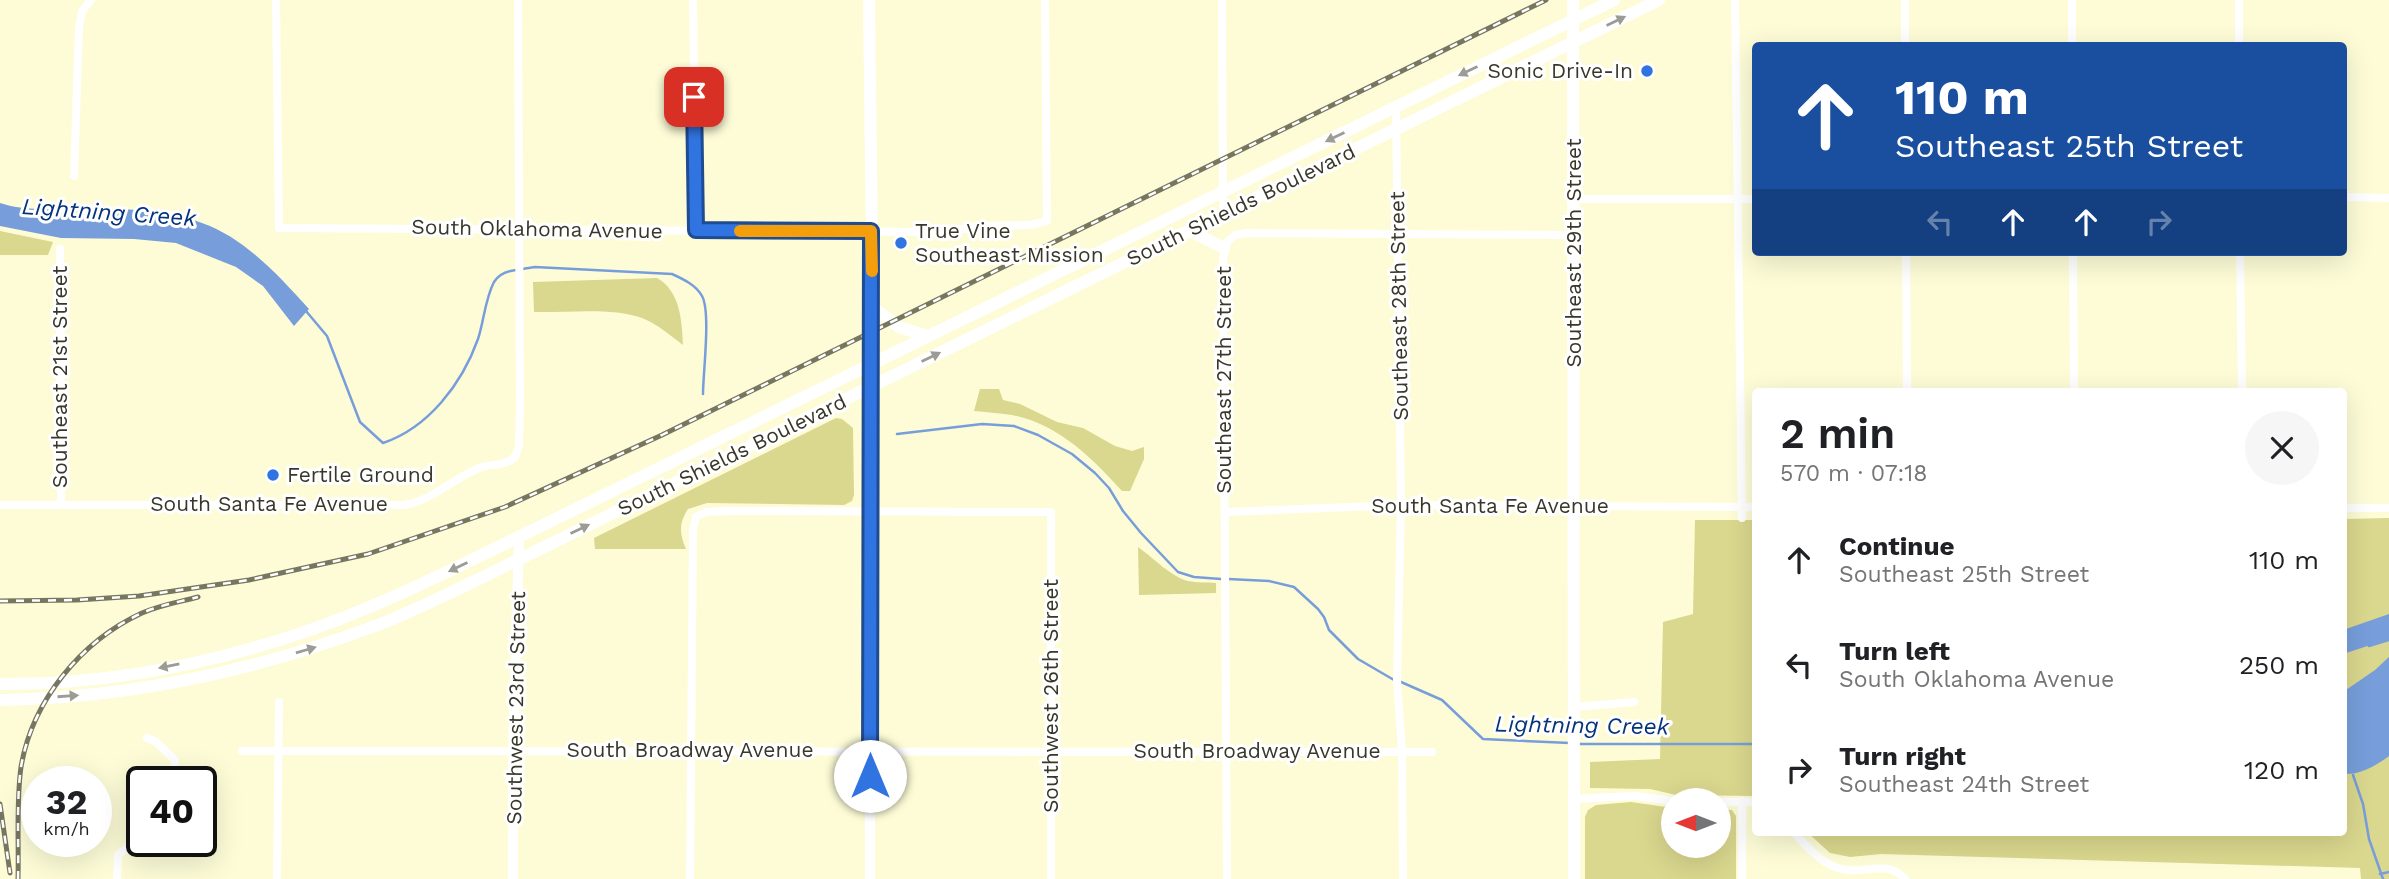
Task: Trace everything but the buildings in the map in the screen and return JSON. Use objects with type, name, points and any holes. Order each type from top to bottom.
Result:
[{"type":"main road","points":[[869,0],[872,307],[872,364],[869,388]]},
{"type":"main road","name":"Southeast 29th Street","points":[[1573,0],[1574,879]]},
{"type":"main road","name":"South Shields Boulevard","points":[[0,684],[92,678],[168,667],[236,652],[315,628],[370,607],[519,537],[1614,0]]},
{"type":"main road","name":"South Shields Boulevard","points":[[0,700],[93,694],[172,683],[319,646],[420,608],[1659,0]]},
{"type":"main road","points":[[1188,230],[1224,248]]},
{"type":"main road","points":[[1034,285],[1043,303]]},
{"type":"main road","points":[[872,307],[899,327],[927,336]]},
{"type":"street","points":[[74,176],[80,18],[90,0]]},
{"type":"street","name":"South Oklahoma Avenue","points":[[276,0],[279,228],[938,232],[985,226],[1030,225],[1047,221],[1045,0]]},
{"type":"street","points":[[518,0],[519,229]]},
{"type":"street","points":[[693,0],[696,230]]},
{"type":"street","points":[[1222,0],[1223,214]]},
{"type":"street","points":[[1735,0],[1742,518]]},
{"type":"street","points":[[1905,0],[1905,42]]},
{"type":"street","points":[[2072,0],[2072,42]]},
{"type":"street","points":[[2239,0],[2239,42]]},
{"type":"street","name":"Southeast 28th Street","points":[[1396,106],[1401,505],[1397,680],[1402,751],[1403,879]]},
{"type":"street","points":[[2347,197],[2389,198]]},
{"type":"street","points":[[1575,199],[1752,199]]},
{"type":"street","name":"South Santa Fe Avenue","points":[[0,505],[404,505],[417,502],[477,468],[511,461],[519,446],[519,229]]},
{"type":"street","points":[[1224,248],[1230,238],[1241,233],[1575,235]]},
{"type":"street","name":"Southeast 27th Street","points":[[1224,248],[1227,879]]},
{"type":"street","name":"Southeast 21st Street","points":[[60,249],[61,505]]},
{"type":"street","points":[[1906,256],[1907,388]]},
{"type":"street","points":[[2073,256],[2074,388]]},
{"type":"street","points":[[2240,256],[2242,388]]},
{"type":"street","points":[[869,388],[870,879]]},
{"type":"street","name":"South Santa Fe Avenue","points":[[1224,512],[1401,505],[1752,507]]},
{"type":"street","points":[[2347,508],[2389,508]]},
{"type":"street","points":[[690,879],[693,530],[696,517],[706,512],[729,511],[870,512]]},
{"type":"street","name":"Southwest 26th Street","points":[[870,512],[1051,512],[1051,879]]},
{"type":"street","name":"Southwest 23rd Street","points":[[513,879],[513,751],[519,537]]},
{"type":"street","points":[[277,879],[279,702]]},
{"type":"street","points":[[1574,714],[1634,702]]},
{"type":"street","points":[[147,738],[155,741],[174,760],[174,766]]},
{"type":"street","name":"South Broadway Avenue","points":[[242,751],[1433,752]]},
{"type":"street","points":[[1574,799],[1629,795],[1661,799]]},
{"type":"street","points":[[1731,801],[1752,802]]},
{"type":"street","points":[[1742,801],[1742,879]]},
{"type":"street","points":[[1797,836],[1832,866],[1851,871],[1888,867],[1902,876]]},
{"type":"street","points":[[117,879],[118,855],[126,848]]},
{"type":"shaded area","points":[[0,231],[53,242],[48,255],[0,255]]},
{"type":"shaded area","points":[[657,278],[671,290],[675,298],[683,345],[653,323],[630,315],[603,312],[534,312],[533,282]]},
{"type":"shaded area","points":[[980,389],[999,389],[1003,400],[1020,404],[1057,422],[1083,428],[1115,446],[1132,451],[1144,447],[1144,459],[1130,491],[1122,491],[1099,466],[1073,444],[1044,426],[1012,415],[974,411]]},
{"type":"shaded area","points":[[836,418],[842,419],[853,428],[852,501],[844,505],[707,503],[688,509],[685,514],[681,528],[686,549],[595,549],[594,538]]},
{"type":"shaded area","points":[[2389,518],[2389,879],[2361,879],[2360,868],[1881,854],[1850,857],[1830,853],[1811,836],[2347,836],[2347,519]]},
{"type":"shaded area","points":[[1695,520],[1752,520],[1752,796],[1731,796],[1731,788],[1661,788],[1661,792],[1590,788],[1590,762],[1660,759],[1663,622],[1693,614]]},
{"type":"shaded area","points":[[1138,547],[1182,579],[1216,583],[1216,593],[1139,595]]},
{"type":"shaded area","points":[[1631,802],[1661,806],[1661,858],[1731,858],[1732,810],[1736,816],[1736,879],[1585,879],[1585,817],[1588,810],[1596,805]]},
{"type":"water","name":"Lightning Creek","points":[[0,203],[31,209],[144,211],[188,218],[218,230],[247,248],[309,309],[294,326],[263,286],[236,267],[176,243],[134,239],[61,238],[0,226]]},
{"type":"water","points":[[2389,614],[2389,639],[2347,653],[2347,629]]},
{"type":"water","points":[[2389,657],[2389,756],[2362,771],[2347,774],[2347,689]]},
{"type":"waterway","name":"Lightning Creek","points":[[522,269],[535,267],[672,274],[689,283],[699,292],[705,304],[703,394]]},
{"type":"waterway","name":"Lightning Creek","points":[[306,311],[327,336],[360,422],[383,443],[415,427],[453,388],[478,339],[494,282],[504,273],[516,270]]},
{"type":"waterway","name":"Lightning Creek","points":[[897,434],[982,424],[1014,426],[1038,435],[1072,454],[1095,473],[1141,533],[1178,572],[1194,577],[1221,579]]},
{"type":"waterway","name":"Lightning Creek","points":[[1228,579],[1269,581],[1294,587],[1318,609],[1329,630],[1358,659],[1394,680]]},
{"type":"waterway","name":"Lightning Creek","points":[[2369,646],[2389,640]]},
{"type":"waterway","name":"Lightning Creek","points":[[1401,682],[1442,700],[1483,739],[1570,743]]},
{"type":"waterway","name":"Lightning Creek","points":[[1577,744],[1752,744]]},
{"type":"waterway","points":[[2353,775],[2363,804],[2369,839],[2383,879]]},
{"type":"waterway","points":[[2380,874],[2389,872]]},
{"type":"railway","points":[[0,601],[139,596],[249,580],[368,554],[505,507],[662,435],[1546,0]]},
{"type":"railway","points":[[18,879],[21,767],[36,719],[48,697],[80,657],[120,625],[149,610],[198,597]]},
{"type":"railway","points":[[0,804],[10,873]]},
{"type":"slow traffic","points":[[740,231],[871,231],[872,271]]},
{"type":"place","name":"Sonic Drive-In","points":[[1647,71]]},
{"type":"place","name":"True Vine Southeast Mission","points":[[901,243]]},
{"type":"place","name":"Fertile Ground","points":[[273,475]]},
{"type":"route","points":[[694,97],[696,230],[871,231],[873,347],[869,388],[870,776]]}]
